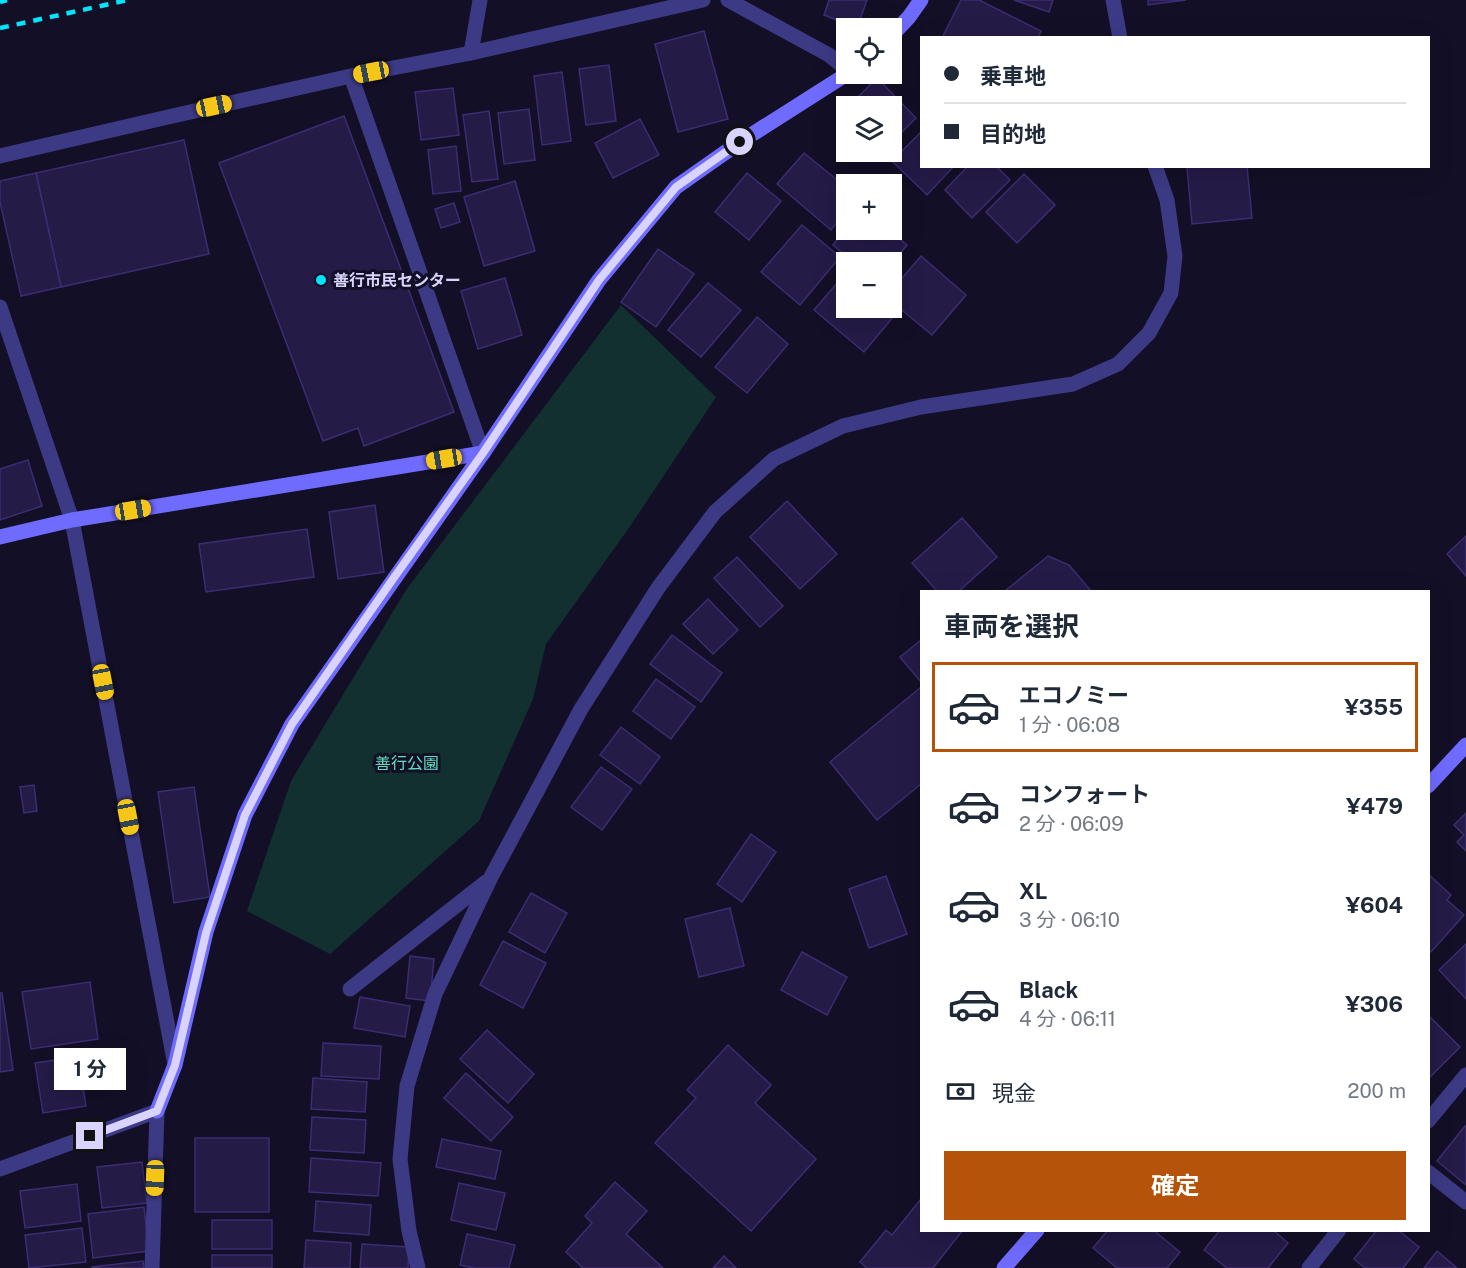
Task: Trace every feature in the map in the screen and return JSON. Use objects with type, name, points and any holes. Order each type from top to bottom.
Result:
[{"type":"street","points":[[471,53],[480,0]]},
{"type":"street","points":[[0,156],[157,119],[351,76],[471,53],[703,0]]},
{"type":"street","points":[[728,0],[829,55],[836,61]]},
{"type":"street","points":[[902,24],[921,0]]},
{"type":"street","points":[[1113,0],[1120,36]]},
{"type":"street","points":[[351,76],[483,453]]},
{"type":"street","points":[[152,1268],[157,1111],[175,1065],[206,933],[245,815],[292,724],[483,453],[599,280],[676,187],[836,78]]},
{"type":"street","points":[[418,1268],[409,1231],[400,1159],[407,1086],[435,994],[491,878],[581,710],[658,588],[715,512],[774,459],[843,426],[921,407],[1073,384],[1118,364],[1149,333],[1171,293],[1175,256],[1167,200],[1156,168]]},
{"type":"street","points":[[0,307],[72,520],[175,1065]]},
{"type":"street","points":[[0,537],[72,520],[483,453]]},
{"type":"street","points":[[1430,784],[1466,745]]},
{"type":"street","points":[[350,989],[491,878]]},
{"type":"street","points":[[1430,1119],[1466,1075]]},
{"type":"street","points":[[0,1169],[157,1111]]},
{"type":"street","points":[[1430,1174],[1466,1202]]},
{"type":"street","points":[[1004,1268],[1035,1232]]},
{"type":"street","points":[[1309,1268],[1337,1232]]},
{"type":"green space","name":"善行公園","points":[[621,305],[716,397],[631,525],[546,644],[533,699],[479,821],[330,954],[247,911],[291,781],[406,590]]},
{"type":"building","points":[[829,0],[867,0],[861,18],[836,20],[824,15]]},
{"type":"building","points":[[961,0],[979,0],[1041,31],[1039,36],[943,36]]},
{"type":"building","points":[[1014,0],[1053,0],[1049,12]]},
{"type":"building","points":[[1148,0],[1186,0],[1148,5]]},
{"type":"building","points":[[704,31],[728,119],[678,132],[655,44]]},
{"type":"building","points":[[609,65],[616,121],[586,125],[579,69]]},
{"type":"building","points":[[562,72],[571,141],[542,145],[534,76]]},
{"type":"building","points":[[871,84],[883,84],[895,96],[859,96]]},
{"type":"building","points":[[453,88],[459,135],[421,140],[415,92]]},
{"type":"building","points":[[902,104],[916,118],[902,132]]},
{"type":"building","points":[[529,109],[535,160],[504,164],[498,113]]},
{"type":"building","points":[[489,111],[498,179],[472,182],[463,115]]},
{"type":"building","points":[[344,116],[454,412],[364,446],[358,428],[323,441],[219,163]]},
{"type":"building","points":[[640,119],[659,155],[613,178],[595,143]]},
{"type":"building","points":[[920,133],[920,168],[952,168],[927,195],[893,162],[902,162],[902,151]]},
{"type":"building","points":[[184,140],[209,254],[61,287],[36,173]]},
{"type":"building","points":[[456,146],[461,191],[433,194],[428,150]]},
{"type":"building","points":[[804,153],[836,179],[836,224],[831,230],[777,184]]},
{"type":"building","points":[[966,168],[998,168],[1010,180],[972,218],[945,190]]},
{"type":"building","points":[[1187,168],[1247,168],[1252,218],[1192,224]]},
{"type":"building","points":[[36,173],[61,287],[21,296],[0,202],[0,181]]},
{"type":"building","points":[[747,173],[781,201],[749,240],[715,212]]},
{"type":"building","points":[[1024,174],[1055,205],[1017,243],[986,212]]},
{"type":"building","points":[[515,181],[535,251],[484,266],[464,197]]},
{"type":"building","points":[[454,203],[460,222],[441,228],[435,209]]},
{"type":"building","points":[[802,225],[836,254],[836,262],[800,305],[761,272]]},
{"type":"building","points":[[837,240],[901,240],[907,245],[901,252],[841,252],[833,245]]},
{"type":"building","points":[[658,249],[694,274],[656,327],[621,302]]},
{"type":"building","points":[[921,256],[966,295],[932,335],[902,310],[902,278]]},
{"type":"building","points":[[505,278],[522,335],[478,349],[461,291]]},
{"type":"building","points":[[708,283],[741,310],[701,357],[668,330]]},
{"type":"building","points":[[836,284],[836,318],[892,318],[864,352],[814,310]]},
{"type":"building","points":[[757,317],[788,344],[747,393],[715,367]]},
{"type":"building","points":[[28,460],[42,506],[0,520],[0,469]]},
{"type":"building","points":[[787,501],[837,554],[800,589],[750,537]]},
{"type":"building","points":[[375,505],[384,572],[338,579],[329,512]]},
{"type":"building","points":[[962,518],[997,557],[960,590],[936,590],[912,563]]},
{"type":"building","points":[[307,529],[314,577],[206,592],[199,544]]},
{"type":"building","points":[[1466,536],[1466,576],[1447,554]]},
{"type":"building","points":[[1048,556],[1069,565],[1090,590],[1006,590]]},
{"type":"building","points":[[737,557],[783,606],[760,627],[714,578]]},
{"type":"building","points":[[708,599],[738,630],[713,654],[683,624]]},
{"type":"building","points":[[672,635],[722,673],[701,702],[650,664]]},
{"type":"building","points":[[920,641],[920,681],[900,657]]},
{"type":"building","points":[[656,679],[695,707],[671,739],[633,711]]},
{"type":"building","points":[[920,688],[920,785],[877,820],[830,762]]},
{"type":"building","points":[[621,727],[660,757],[640,784],[600,755]]},
{"type":"building","points":[[601,767],[632,789],[602,830],[571,807]]},
{"type":"building","points":[[34,785],[37,811],[24,813],[20,787]]},
{"type":"building","points":[[194,787],[210,897],[174,903],[158,792]]},
{"type":"building","points":[[1466,813],[1466,851],[1457,842],[1464,835],[1454,825]]},
{"type":"building","points":[[751,834],[776,852],[742,902],[717,884]]},
{"type":"building","points":[[886,876],[907,934],[869,948],[849,889]]},
{"type":"building","points":[[1430,876],[1451,895],[1447,900],[1464,915],[1431,952]]},
{"type":"building","points":[[531,893],[567,913],[545,953],[509,932]]},
{"type":"building","points":[[730,908],[744,966],[699,977],[685,919]]},
{"type":"building","points":[[503,941],[546,963],[523,1008],[480,985]]},
{"type":"building","points":[[1466,944],[1466,999],[1439,970]]},
{"type":"building","points":[[802,952],[847,977],[827,1015],[781,990]]},
{"type":"building","points":[[410,956],[434,959],[430,1001],[406,998]]},
{"type":"building","points":[[90,982],[98,1039],[31,1049],[22,992]]},
{"type":"building","points":[[0,993],[2,993],[13,1070],[0,1072]]},
{"type":"building","points":[[360,997],[410,1006],[405,1037],[354,1028]]},
{"type":"building","points":[[1430,1017],[1460,1047],[1430,1077]]},
{"type":"building","points":[[487,1030],[534,1074],[508,1103],[460,1059]]},
{"type":"building","points":[[323,1043],[381,1046],[379,1079],[321,1076]]},
{"type":"building","points":[[728,1045],[771,1085],[755,1103],[816,1159],[751,1231],[655,1143],[696,1098],[687,1090]]},
{"type":"building","points":[[78,1057],[86,1106],[43,1113],[35,1063]]},
{"type":"building","points":[[466,1073],[513,1117],[491,1141],[444,1098]]},
{"type":"building","points":[[313,1078],[367,1082],[365,1112],[311,1109]]},
{"type":"building","points":[[312,1117],[366,1120],[364,1153],[310,1150]]},
{"type":"building","points":[[1466,1126],[1466,1185],[1437,1161]]},
{"type":"building","points":[[195,1138],[269,1138],[269,1212],[195,1212]]},
{"type":"building","points":[[442,1139],[501,1151],[495,1179],[436,1167]]},
{"type":"building","points":[[311,1158],[381,1163],[378,1196],[309,1192]]},
{"type":"building","points":[[142,1162],[147,1203],[102,1208],[97,1167]]},
{"type":"building","points":[[615,1182],[647,1211],[626,1234],[663,1268],[583,1268],[566,1252],[592,1223],[585,1216]]},
{"type":"building","points":[[459,1183],[505,1193],[496,1230],[451,1220]]},
{"type":"building","points":[[77,1184],[81,1221],[25,1228],[20,1191]]},
{"type":"building","points":[[920,1200],[920,1232],[961,1232],[933,1268],[867,1268],[860,1262],[886,1230],[892,1235]]},
{"type":"building","points":[[316,1201],[371,1205],[369,1235],[314,1231]]},
{"type":"building","points":[[144,1207],[149,1251],[93,1258],[88,1214]]},
{"type":"building","points":[[212,1220],[272,1220],[272,1249],[212,1249]]},
{"type":"building","points":[[82,1228],[86,1262],[29,1268],[25,1235]]},
{"type":"building","points":[[1106,1232],[1155,1232],[1180,1252],[1167,1268],[1117,1268],[1093,1248]]},
{"type":"building","points":[[1218,1232],[1275,1232],[1288,1243],[1268,1268],[1227,1268],[1204,1250]]},
{"type":"building","points":[[1375,1232],[1400,1232],[1419,1247],[1403,1268],[1365,1268],[1354,1259]]},
{"type":"building","points":[[467,1234],[515,1245],[509,1268],[473,1268],[460,1265]]},
{"type":"building","points":[[306,1240],[351,1243],[350,1268],[304,1268]]},
{"type":"building","points":[[362,1244],[409,1247],[408,1268],[360,1268]]},
{"type":"building","points":[[1437,1251],[1457,1268],[1424,1268]]},
{"type":"building","points":[[212,1255],[272,1255],[272,1268],[212,1268]]},
{"type":"building","points":[[724,1256],[736,1268],[713,1268]]},
{"type":"building","points":[[143,1261],[144,1268],[92,1268],[92,1267]]},
{"type":"railway","points":[[0,2],[7,0]]},
{"type":"railway","points":[[0,28],[128,0]]},
{"type":"place","name":"善行市民センター","points":[[321,280]]},
{"type":"route","points":[[90,1136],[157,1111],[175,1065],[206,933],[245,815],[292,724],[483,453],[599,280],[676,187],[740,142]]}]
